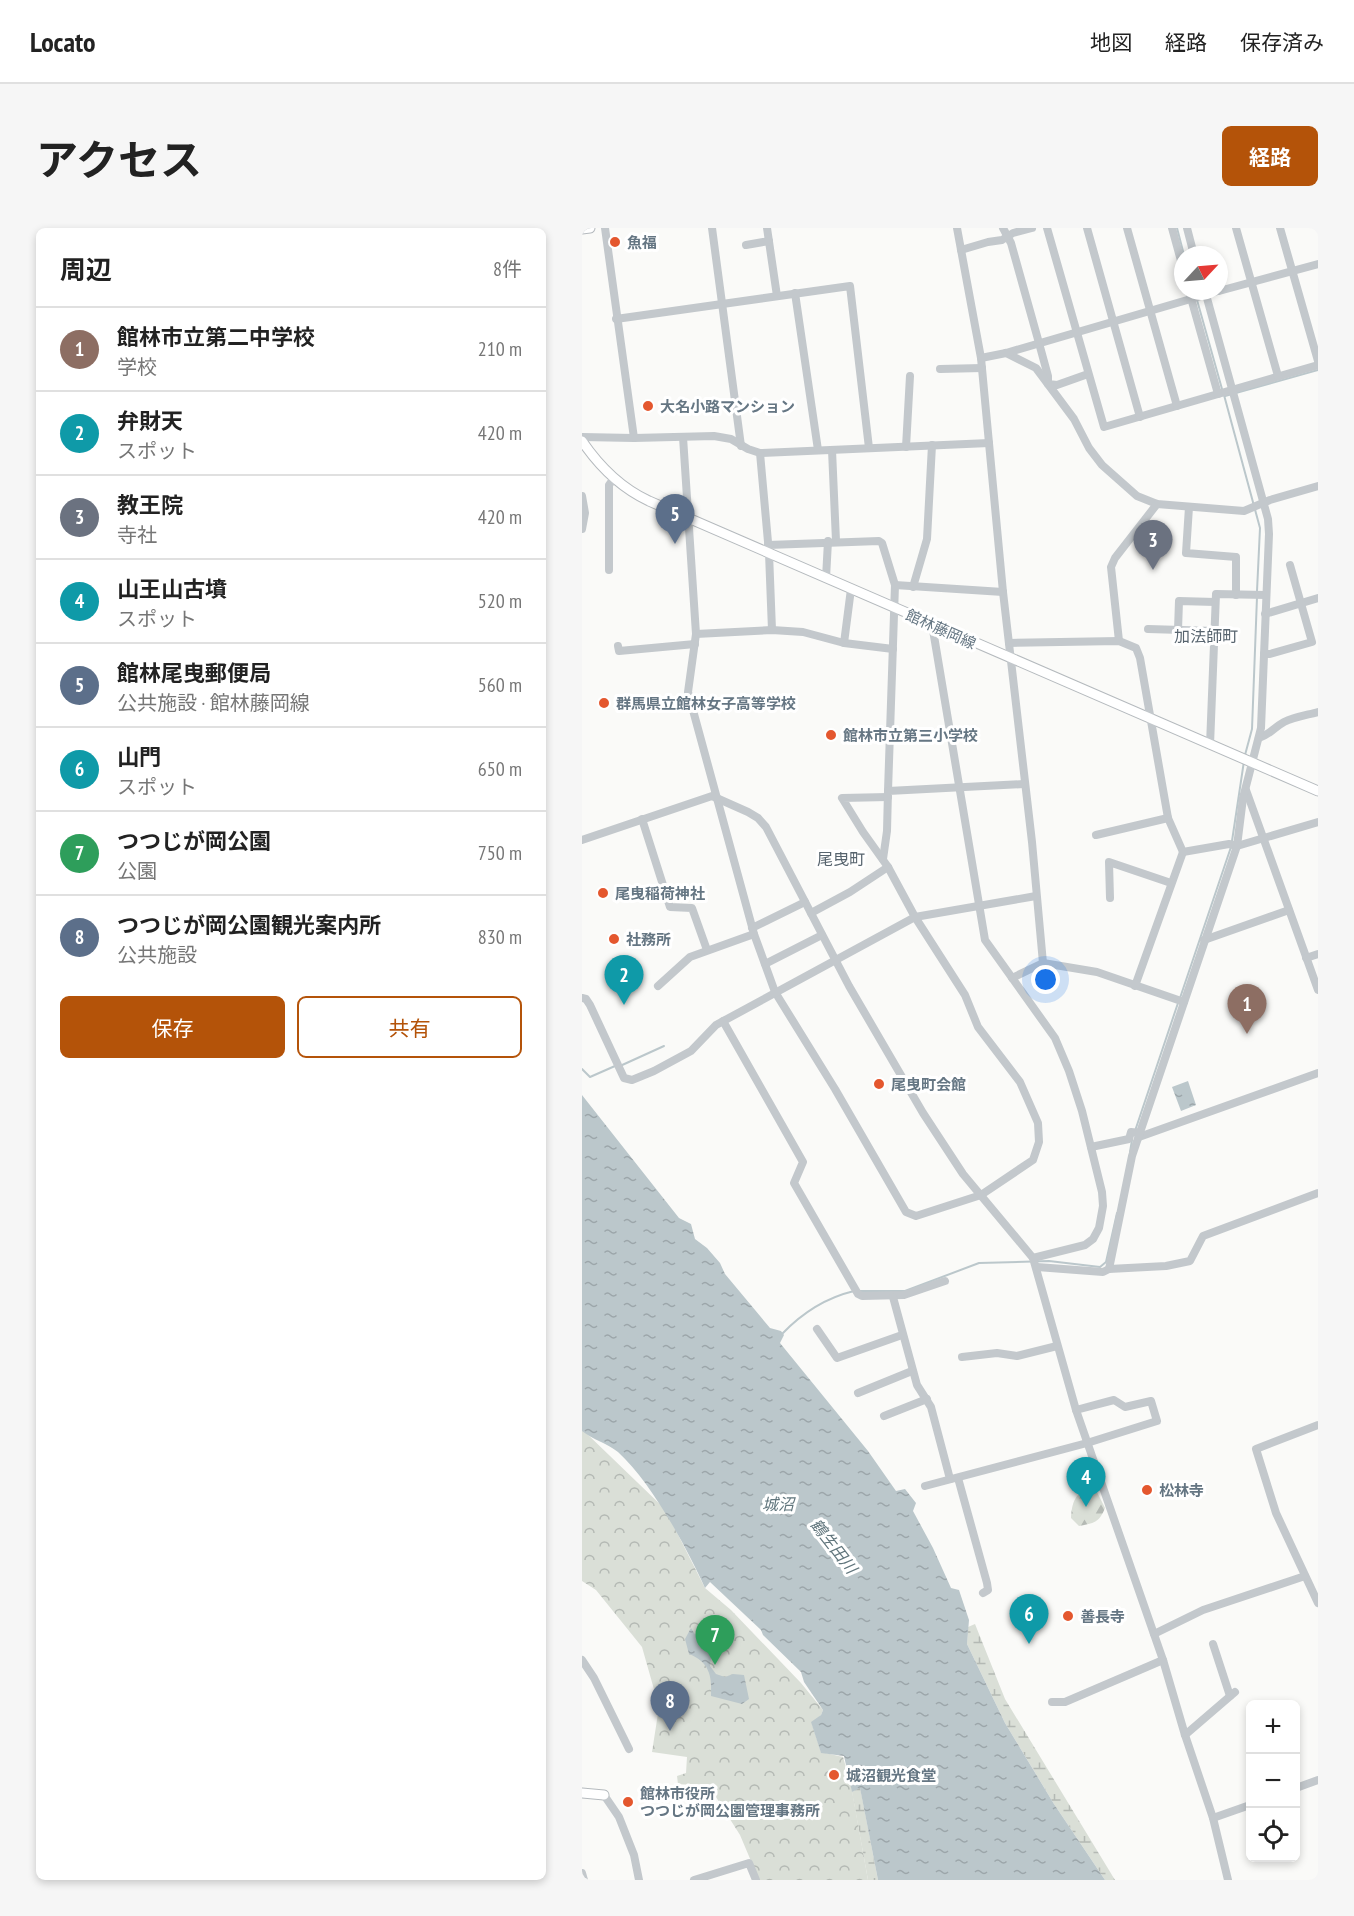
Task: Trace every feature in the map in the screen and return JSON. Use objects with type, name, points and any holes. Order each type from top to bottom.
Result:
[{"type":"main road","points":[[582,230],[590,228]]},
{"type":"main road","name":"館林藤岡線","points":[[582,439],[614,478],[634,494],[769,549],[826,578],[894,608],[1318,791]]},
{"type":"main road","points":[[582,1793],[604,1795]]},
{"type":"street","points":[[605,228],[634,438]]},
{"type":"street","points":[[712,228],[741,446]]},
{"type":"street","points":[[767,228],[777,296]]},
{"type":"street","points":[[957,228],[981,358],[1003,592],[1043,963]]},
{"type":"street","points":[[1003,228],[1011,243],[1040,343],[1048,384]]},
{"type":"street","points":[[961,250],[1002,240],[1032,228]]},
{"type":"street","points":[[1047,228],[1104,427],[1318,363],[1280,228]]},
{"type":"street","points":[[1087,228],[1140,417]]},
{"type":"street","points":[[1127,228],[1177,406]]},
{"type":"street","points":[[1172,228],[1177,246]]},
{"type":"street","points":[[1187,228],[1192,246]]},
{"type":"street","points":[[1236,228],[1278,376]]},
{"type":"street","points":[[746,245],[769,241]]},
{"type":"street","points":[[1228,288],[1318,264]]},
{"type":"street","points":[[616,319],[850,286],[869,448]]},
{"type":"street","points":[[795,293],[818,450]]},
{"type":"street","points":[[981,358],[1006,353],[1151,311],[1178,300]]},
{"type":"street","points":[[1191,300],[1218,394]]},
{"type":"street","points":[[1109,1269],[1132,1156],[1237,846],[1245,789],[1259,738],[1269,534],[1264,503],[1207,300]]},
{"type":"street","points":[[1006,353],[1036,368],[1074,419],[1089,448],[1102,465],[1137,496],[1156,504],[1244,511],[1270,500],[1318,486]]},
{"type":"street","points":[[940,369],[982,368]]},
{"type":"street","points":[[1048,384],[1057,385],[1088,374]]},
{"type":"street","points":[[906,447],[910,376]]},
{"type":"street","points":[[683,437],[696,634],[688,692],[753,931],[775,992],[835,1089],[906,1212],[916,1216],[981,1195],[1033,1160],[1039,1142],[1038,1123],[1020,1082],[978,1028],[965,995],[915,917],[888,867],[842,798],[1024,784]]},
{"type":"street","points":[[582,439],[724,437],[760,453],[989,443]]},
{"type":"street","points":[[913,587],[927,539],[932,446]]},
{"type":"street","points":[[826,578],[832,541],[832,450]]},
{"type":"street","points":[[760,453],[769,549],[772,630]]},
{"type":"street","points":[[609,570],[609,485],[614,478]]},
{"type":"street","points":[[582,496],[585,513],[582,529]]},
{"type":"street","points":[[1119,641],[1111,567],[1115,558],[1156,504]]},
{"type":"street","points":[[1189,507],[1186,553],[1236,557],[1236,595]]},
{"type":"street","points":[[769,549],[832,541],[879,541],[882,543],[894,585],[887,831],[883,859]]},
{"type":"street","points":[[1264,654],[1312,642],[1290,565]]},
{"type":"street","points":[[894,585],[1003,592]]},
{"type":"street","points":[[844,643],[851,589]]},
{"type":"street","points":[[1210,745],[1216,594],[1266,595]]},
{"type":"street","points":[[1265,614],[1318,598]]},
{"type":"street","points":[[1178,630],[1179,601],[1215,602]]},
{"type":"street","points":[[932,624],[985,940],[1055,1038],[1082,1111],[1103,1206],[1099,1228],[1093,1239],[1085,1245],[1033,1258]]},
{"type":"street","points":[[1148,629],[1215,632]]},
{"type":"street","points":[[696,634],[772,630],[803,632],[844,643],[893,649]]},
{"type":"street","points":[[1009,643],[1119,641],[1136,648],[1140,655],[1168,818],[1183,852],[1135,986]]},
{"type":"street","points":[[618,646],[619,651],[695,644]]},
{"type":"street","points":[[1259,738],[1269,735],[1288,720],[1318,712]]},
{"type":"street","points":[[1245,789],[1318,990]]},
{"type":"street","points":[[582,840],[708,797],[716,797],[748,812],[762,822],[835,960],[923,1113],[957,1165],[1033,1258],[1076,1410],[1163,1660],[1213,1818],[1228,1880]]},
{"type":"street","points":[[1096,835],[1168,818]]},
{"type":"street","points":[[642,819],[670,906],[692,908],[707,950]]},
{"type":"street","points":[[1183,852],[1229,844],[1237,846],[1318,822]]},
{"type":"street","points":[[1110,898],[1109,862],[1172,883]]},
{"type":"street","points":[[811,913],[850,892],[888,867]]},
{"type":"street","points":[[582,998],[586,999],[590,1005],[627,1080],[654,1071],[691,1051],[716,1025],[915,917],[1036,896]]},
{"type":"street","points":[[658,986],[690,957],[753,931],[805,902]]},
{"type":"street","points":[[1204,940],[1289,910]]},
{"type":"street","points":[[765,964],[822,935]]},
{"type":"street","points":[[1306,958],[1318,954]]},
{"type":"street","points":[[1012,978],[1043,963],[1097,972],[1184,1002]]},
{"type":"street","points":[[723,1021],[803,1162],[794,1184],[795,1189],[813,1215],[856,1291],[862,1296],[893,1297],[912,1294],[945,1281]]},
{"type":"street","points":[[1090,1147],[1129,1138],[1131,1132],[1140,1135],[1318,1072]]},
{"type":"street","points":[[1036,1267],[1103,1272],[1109,1269],[1166,1266],[1190,1261],[1203,1236],[1318,1193]]},
{"type":"street","points":[[893,1297],[912,1371],[917,1385],[931,1407],[987,1583],[988,1590],[983,1593]]},
{"type":"street","points":[[817,1329],[837,1358],[902,1335]]},
{"type":"street","points":[[962,1357],[997,1353],[1017,1356],[1057,1346]]},
{"type":"street","points":[[858,1393],[912,1371]]},
{"type":"street","points":[[884,1416],[927,1400]]},
{"type":"street","points":[[925,1486],[1087,1443],[1156,1421],[1151,1401],[1125,1407],[1114,1400],[1076,1410]]},
{"type":"street","points":[[1318,1425],[1256,1449],[1276,1513],[1318,1603]]},
{"type":"street","points":[[1154,1634],[1203,1610],[1305,1576]]},
{"type":"street","points":[[1185,1735],[1233,1694],[1213,1644]]},
{"type":"street","points":[[582,1660],[594,1678],[629,1749]]},
{"type":"street","points":[[1052,1702],[1065,1702],[1163,1660]]},
{"type":"street","points":[[1300,1787],[1318,1780]]},
{"type":"street","points":[[604,1795],[619,1817],[634,1855],[639,1880]]},
{"type":"street","points":[[1213,1818],[1246,1807]]},
{"type":"street","points":[[693,1880],[749,1863],[756,1880]]},
{"type":"street","points":[[582,1873],[585,1880]]},
{"type":"green space","points":[[582,1429],[665,1509],[705,1588],[731,1610],[801,1683],[823,1710],[812,1724],[821,1752],[843,1757],[851,1785],[868,1880],[759,1880],[740,1835],[709,1786],[678,1784],[677,1776],[686,1773],[687,1757],[652,1752],[659,1707],[642,1647],[596,1590],[582,1581]]},
{"type":"green space","points":[[1090,1488],[1097,1492],[1105,1508],[1101,1517],[1095,1522],[1079,1526],[1071,1518],[1073,1503],[1078,1495]]},
{"type":"green space","points":[[975,1624],[1005,1699],[1115,1880],[1105,1880],[1054,1804],[1005,1723],[967,1644],[968,1627]]},
{"type":"green space","points":[[860,1787],[878,1880],[868,1880],[852,1792]]},
{"type":"water","points":[[1188,1081],[1196,1105],[1181,1111],[1172,1087]]},
{"type":"water","name":"城沼","points":[[582,1095],[679,1218],[691,1224],[695,1239],[707,1248],[720,1263],[725,1274],[770,1328],[781,1331],[784,1335],[780,1343],[868,1451],[896,1491],[905,1489],[916,1503],[913,1511],[951,1588],[959,1590],[969,1620],[967,1644],[1005,1723],[1054,1804],[1105,1880],[878,1880],[860,1788],[852,1792],[844,1756],[821,1753],[811,1722],[821,1715],[823,1710],[804,1682],[801,1672],[710,1582],[705,1588],[678,1534],[643,1480],[618,1452],[582,1431]]},
{"type":"water","points":[[691,1628],[701,1644],[708,1642],[716,1649],[711,1657],[710,1666],[716,1674],[725,1677],[733,1674],[744,1675],[749,1699],[742,1704],[711,1696],[708,1670],[701,1661],[689,1654],[685,1639]]},
{"type":"waterway","points":[[1177,228],[1182,246]]},
{"type":"waterway","points":[[1197,300],[1222,389]]},
{"type":"waterway","points":[[1225,396],[1318,370]]},
{"type":"waterway","points":[[1224,395],[1260,528],[1257,591]]},
{"type":"waterway","points":[[1245,755],[1252,729],[1257,597]]},
{"type":"waterway","points":[[1232,841],[1244,761]]},
{"type":"waterway","points":[[1180,998],[1231,847]]},
{"type":"waterway","points":[[1135,1131],[1178,1003]]},
{"type":"waterway","points":[[620,1066],[664,1046]]},
{"type":"waterway","points":[[582,1069],[590,1077],[615,1066]]},
{"type":"waterway","points":[[1130,1152],[1132,1140]]},
{"type":"waterway","points":[[860,1291],[905,1291],[979,1263],[1049,1261],[1100,1267],[1106,1262],[1117,1213]]},
{"type":"waterway","points":[[782,1334],[815,1307],[854,1291]]},
{"type":"place","name":"魚福","points":[[615,242]]},
{"type":"place","name":"大名小路マンション","points":[[648,406]]},
{"type":"place","name":"館林尾曳郵便局","points":[[675,544]]},
{"type":"place","name":"教王院","points":[[1153,570]]},
{"type":"place","name":"群馬県立館林女子高等学校","points":[[604,703]]},
{"type":"place","name":"館林市立第三小学校","points":[[831,735]]},
{"type":"place","name":"尾曳稲荷神社","points":[[603,893]]},
{"type":"place","name":"社務所","points":[[614,939]]},
{"type":"place","name":"弁財天","points":[[624,1005]]},
{"type":"place","name":"館林市立第二中学校","points":[[1247,1034]]},
{"type":"place","name":"尾曳町会館","points":[[879,1084]]},
{"type":"place","name":"松林寺","points":[[1147,1490]]},
{"type":"place","name":"山王山古墳","points":[[1086,1507]]},
{"type":"place","name":"善長寺","points":[[1068,1616]]},
{"type":"place","name":"山門","points":[[1029,1644]]},
{"type":"place","name":"つつじが岡公園","points":[[715,1665]]},
{"type":"place","name":"つつじが岡公園観光案内所","points":[[670,1731]]},
{"type":"place","name":"城沼観光食堂","points":[[834,1775]]},
{"type":"place","name":"館林市役所 つつじが岡公園管理事務所","points":[[628,1802]]},
{"type":"district","name":"加法師町","points":[[1206,636]]},
{"type":"district","name":"尾曳町","points":[[841,859]]},
{"type":"water label","name":"鶴生田川","points":[[834,1546]]}]
